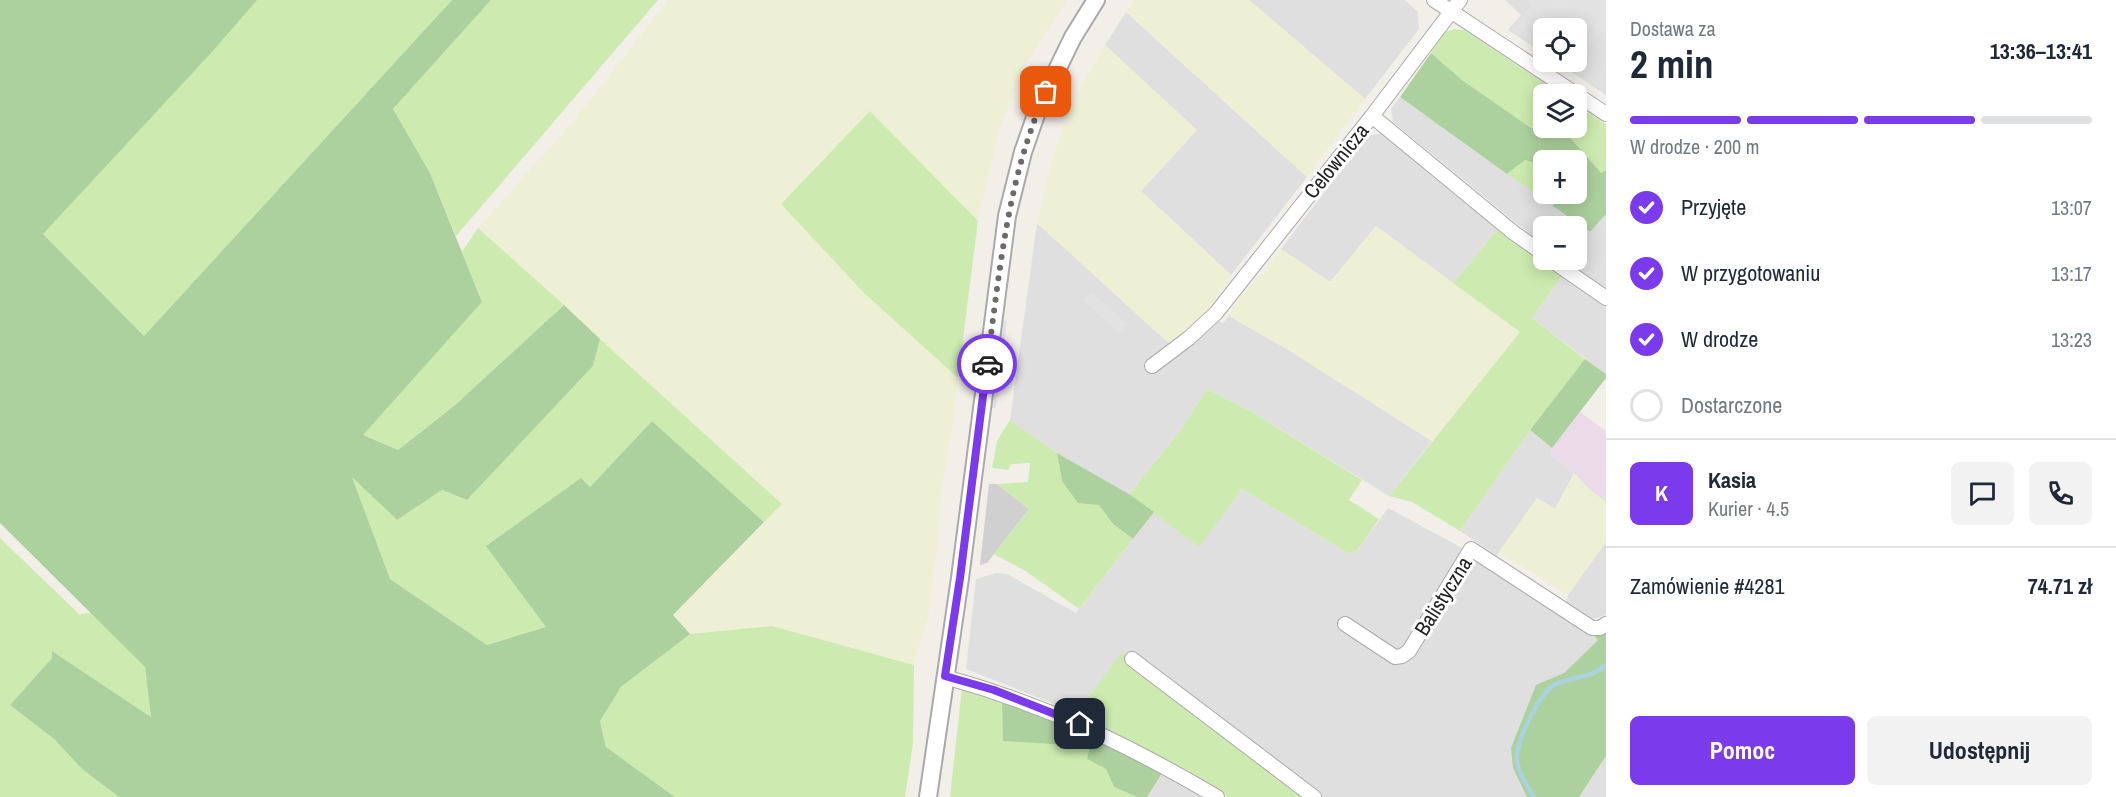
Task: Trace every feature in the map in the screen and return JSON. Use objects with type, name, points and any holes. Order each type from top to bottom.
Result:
[{"type":"street","points":[[928,797],[960,578],[1007,216],[1023,152],[1038,109],[1073,37],[1096,0]]},
{"type":"street","points":[[1434,0],[1606,114]]},
{"type":"street","points":[[1372,116],[1460,0]]},
{"type":"street","name":"Celownicza","points":[[1152,366],[1189,338],[1216,313],[1372,116],[1533,246]]},
{"type":"street","points":[[1565,270],[1606,298]]},
{"type":"street","name":"Balistyczna","points":[[1345,624],[1395,657],[1402,656],[1409,651],[1471,549],[1592,628],[1600,628],[1606,624]]},
{"type":"street","points":[[1132,659],[1314,797]]},
{"type":"street","points":[[945,676],[994,690],[1080,724],[1118,742],[1217,797]]},
{"type":"shaded area","points":[[1249,0],[1405,0],[1418,12],[1419,29],[1365,99]]},
{"type":"shaded area","points":[[1505,0],[1606,0],[1606,95],[1571,72],[1587,72],[1587,18],[1533,18],[1533,46],[1508,30],[1521,15]]},
{"type":"shaded area","points":[[1525,0],[1606,0],[1606,30],[1587,49],[1587,18],[1533,18],[1533,44],[1522,35],[1520,37],[1511,30],[1532,6]]},
{"type":"shaded area","points":[[1126,12],[1307,177],[1231,275],[1141,191],[1196,130],[1105,45]]},
{"type":"shaded area","points":[[1400,97],[1533,192],[1533,204],[1551,204],[1567,216],[1533,216],[1533,237],[1393,122],[1391,109]]},
{"type":"shaded area","points":[[1384,133],[1424,167],[1423,169],[1498,229],[1453,283],[1376,226],[1330,282],[1281,249],[1367,136]]},
{"type":"shaded area","points":[[1606,214],[1606,292],[1574,270],[1587,270],[1587,230],[1590,232]]},
{"type":"shaded area","points":[[1037,223],[1173,347],[1216,319],[1223,323],[1229,316],[1287,349],[1432,441],[1389,496],[1252,412],[1207,389],[1180,431],[1129,494],[1057,453],[1010,420]]},
{"type":"shaded area","points":[[1562,276],[1606,304],[1606,374],[1532,318]]},
{"type":"shaded area","points":[[1091,292],[1127,324],[1119,333],[1083,300]]},
{"type":"shaded area","points":[[1002,320],[1007,321],[996,408],[990,408]]},
{"type":"shaded area","points":[[1580,412],[1606,431],[1606,502],[1551,455],[1552,448]]},
{"type":"shaded area","points":[[1530,430],[1552,448],[1551,455],[1574,473],[1555,509],[1537,498],[1497,556],[1460,531]]},
{"type":"shaded area","points":[[989,484],[997,484],[1029,509],[987,563],[980,565]]},
{"type":"shaded area","points":[[1242,489],[1348,553],[1357,551],[1388,508],[1466,550],[1536,595],[1598,640],[1564,673],[1536,686],[1527,797],[1310,797],[1122,653],[1077,713],[966,669],[976,579],[996,573],[1007,574],[1076,613],[1154,512],[1199,546]]},
{"type":"shaded area","points":[[1606,542],[1606,615],[1593,619],[1566,602],[1568,595]]},
{"type":"shaded area","points":[[1606,756],[1606,797],[1579,797]]},
{"type":"shaded area","points":[[1164,770],[1208,797],[1147,797]]},
{"type":"green space","points":[[0,0],[257,0],[211,53],[43,234],[144,336],[452,0],[491,0],[393,109],[430,173],[482,302],[363,435],[398,450],[454,406],[564,305],[600,339],[593,366],[467,500],[442,490],[397,520],[352,477],[390,579],[487,645],[546,627],[486,546],[581,478],[590,487],[652,421],[764,522],[673,615],[690,634],[621,687],[600,721],[606,747],[675,797],[119,797],[82,769],[54,739],[10,705],[52,658],[52,651],[151,717],[145,667],[0,523]]},
{"type":"green space","points":[[246,0],[452,0],[144,336],[43,234]]},
{"type":"green space","points":[[491,0],[658,0],[456,236],[430,173],[393,109]]},
{"type":"green space","points":[[668,0],[1067,0],[1024,67],[1000,128],[978,221],[870,111],[781,203],[864,293],[958,378],[953,425],[942,487],[928,617],[914,665],[772,626],[690,634],[673,615],[782,504],[478,228],[576,118]]},
{"type":"green space","points":[[1134,0],[1249,0],[1365,99],[1307,177],[1126,12]]},
{"type":"green space","points":[[1454,29],[1464,30],[1546,84],[1533,84],[1533,128],[1462,80],[1431,53],[1443,33]]},
{"type":"green space","points":[[1105,45],[1197,130],[1141,191],[1231,275],[1200,322],[1173,347],[1037,223],[1050,166],[1063,126],[1083,83]]},
{"type":"green space","points":[[1431,53],[1462,80],[1533,128],[1533,138],[1570,138],[1581,150],[1533,150],[1533,163],[1525,160],[1507,174],[1400,97]]},
{"type":"green space","points":[[870,111],[978,221],[958,378],[864,293],[781,204]]},
{"type":"green space","points":[[1587,112],[1606,125],[1606,170],[1601,174],[1587,158],[1587,150],[1581,150],[1570,138],[1587,138]]},
{"type":"green space","points":[[1587,157],[1601,173],[1606,170],[1606,214],[1590,232],[1587,230],[1587,216],[1567,216],[1553,206],[1554,204],[1587,204]]},
{"type":"green space","points":[[1525,160],[1533,163],[1533,192],[1507,174]]},
{"type":"green space","points":[[1376,226],[1520,332],[1432,441],[1287,349],[1229,316],[1239,298],[1281,249],[1330,282]]},
{"type":"green space","points":[[478,228],[564,305],[454,406],[398,450],[362,435],[482,302],[462,252]]},
{"type":"green space","points":[[1498,229],[1533,255],[1533,270],[1554,270],[1562,276],[1532,318],[1585,359],[1530,430],[1460,531],[1412,502],[1389,496],[1520,332],[1453,283]]},
{"type":"green space","points":[[600,339],[782,504],[764,522],[652,421],[590,487],[582,479],[487,545],[547,627],[487,645],[390,579],[351,475],[397,520],[442,490],[467,500],[593,366]]},
{"type":"green space","points":[[1585,359],[1606,374],[1606,378],[1552,448],[1530,430]]},
{"type":"green space","points":[[1207,389],[1252,412],[1362,480],[1349,500],[1379,519],[1357,551],[1348,553],[1242,489],[1199,547],[1129,494],[1180,431]]},
{"type":"green space","points":[[1010,420],[1057,453],[1062,481],[1099,505],[1113,524],[1133,539],[1079,609],[1027,572],[994,554],[1029,509],[997,484],[1028,482],[1030,463],[1011,464],[1008,470],[992,468],[997,441]]},
{"type":"green space","points":[[1057,453],[1129,494],[1154,512],[1133,539],[1113,524],[1099,505],[1078,503],[1062,481]]},
{"type":"green space","points":[[1574,473],[1590,490],[1606,502],[1606,542],[1568,595],[1499,552],[1537,498],[1555,509]]},
{"type":"green space","points":[[0,538],[79,614],[92,613],[145,667],[151,717],[52,651],[52,658],[10,705],[54,739],[82,769],[119,797],[0,797]]},
{"type":"green space","points":[[772,626],[914,665],[913,743],[905,797],[675,797],[606,747],[600,721],[621,687],[690,634]]},
{"type":"green space","points":[[1606,629],[1606,756],[1579,797],[1527,797],[1513,768],[1511,748],[1536,685],[1564,673],[1598,640],[1594,636]]},
{"type":"green space","points":[[1122,652],[1147,679],[1308,797],[1228,797],[1171,763],[1077,713]]},
{"type":"green space","points":[[962,688],[991,695],[1002,703],[1004,741],[1065,745],[1065,726],[1092,737],[1087,759],[1106,769],[1114,787],[1137,797],[950,797]]},
{"type":"green space","points":[[1002,703],[1045,715],[1065,726],[1065,745],[1003,741]]},
{"type":"green space","points":[[1092,737],[1164,770],[1147,797],[1137,797],[1114,787],[1106,769],[1087,759]]},
{"type":"waterway","points":[[1534,797],[1521,774],[1517,759],[1520,741],[1535,708],[1554,685],[1594,673],[1606,665]]},
{"type":"way so far","points":[[987,364],[1007,216],[1023,152],[1046,92]]},
{"type":"route","points":[[987,364],[945,676],[994,690],[1080,724]]}]
